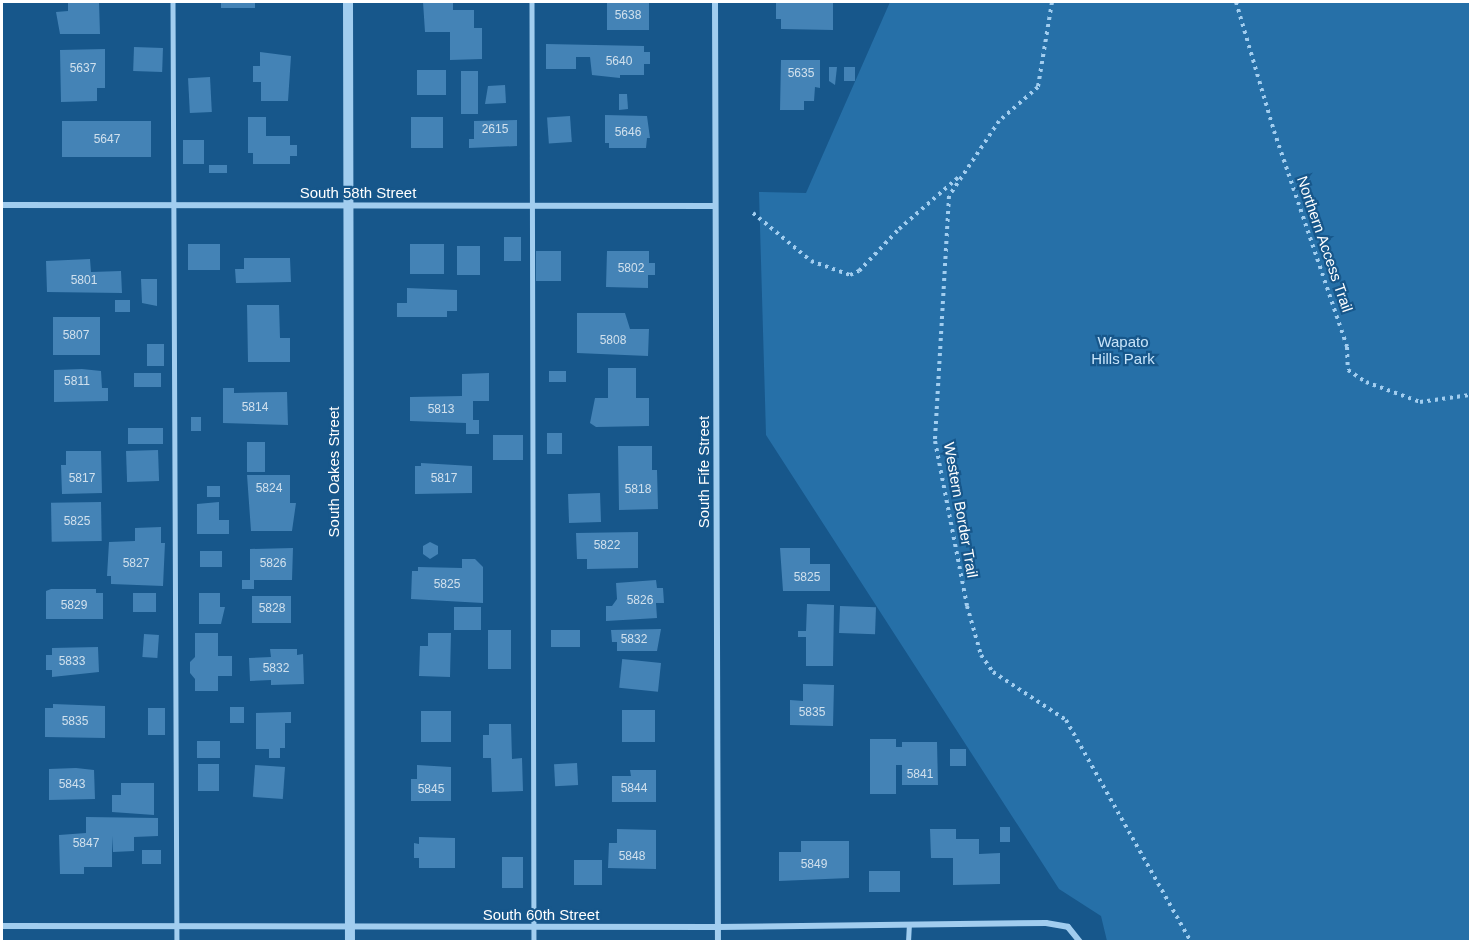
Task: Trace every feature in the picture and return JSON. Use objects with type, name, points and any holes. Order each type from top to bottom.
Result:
[{"type":"street","name":"South Oakes Street","points":[[348,2],[350,942]]},
{"type":"street","name":"South Fife Street","points":[[714,2],[718,942]]},
{"type":"street","name":"South 58th Street","points":[[2,205],[715,206]]},
{"type":"street","name":"South 60th Street","points":[[2,926],[718,927],[1058,923],[1076,934],[1080,942]]},
{"type":"lane","points":[[173,2],[177,942]]},
{"type":"lane","points":[[532,2],[534,942]]},
{"type":"lane","points":[[908,942],[909,925]]},
{"type":"path","name":"Western Border Trail","points":[[1052,2],[1038,87],[999,122],[949,196],[935,441],[975,640],[993,672],[1066,720],[1191,942]]},
{"type":"path","name":"Northern Access Trail","points":[[1236,2],[1274,131],[1347,347],[1348,370],[1366,382],[1420,402],[1470,395]]},
{"type":"path","points":[[753,213],[811,261],[850,274],[859,271],[899,229],[965,171]]},
{"type":"green space","name":"Wapato Hills Park","points":[[890,2],[1470,2],[1470,941],[1107,941],[1101,916],[1059,889],[766,435],[759,192],[806,193]]},
{"type":"building","points":[[68,2],[99,2],[100,34],[60,34],[56,12],[68,11]]},
{"type":"building","points":[[221,2],[255,2],[255,8],[221,8]]},
{"type":"building","points":[[423,2],[453,2],[453,10],[474,10],[474,28],[482,28],[482,59],[450,60],[450,32],[425,32]]},
{"type":"building","points":[[607,2],[649,2],[649,30],[607,30]]},
{"type":"building","points":[[776,2],[833,2],[833,30],[781,29],[781,19],[776,19]]},
{"type":"building","points":[[546,44],[644,46],[644,52],[650,52],[650,64],[644,64],[644,75],[620,75],[620,78],[592,75],[590,57],[576,57],[576,69],[546,69]]},
{"type":"building","points":[[134,47],[163,48],[162,72],[133,71]]},
{"type":"building","points":[[105,49],[105,88],[97,88],[97,101],[61,102],[60,50]]},
{"type":"building","points":[[260,52],[291,56],[288,101],[261,101],[261,82],[253,82],[253,66],[260,66]]},
{"type":"building","points":[[781,60],[820,60],[820,88],[815,87],[814,101],[804,101],[804,110],[780,110]]},
{"type":"building","points":[[829,67],[837,67],[835,85],[829,81]]},
{"type":"building","points":[[844,67],[855,67],[855,81],[844,81]]},
{"type":"building","points":[[417,70],[446,70],[446,95],[417,95]]},
{"type":"building","points":[[461,71],[478,71],[478,114],[461,114]]},
{"type":"building","points":[[210,77],[212,112],[190,113],[188,78]]},
{"type":"building","points":[[505,85],[506,103],[485,104],[488,86]]},
{"type":"building","points":[[619,94],[627,94],[628,109],[619,110]]},
{"type":"building","points":[[605,115],[647,116],[650,138],[647,138],[646,148],[609,148],[609,143],[605,143]]},
{"type":"building","points":[[570,116],[572,142],[549,144],[547,118]]},
{"type":"building","points":[[248,117],[266,117],[266,136],[290,136],[290,145],[297,145],[297,156],[290,156],[290,164],[253,164],[253,153],[248,153]]},
{"type":"building","points":[[411,117],[443,117],[443,148],[411,148]]},
{"type":"building","points":[[517,120],[517,146],[469,148],[469,139],[474,139],[474,121]]},
{"type":"building","points":[[62,121],[151,121],[151,157],[62,157]]},
{"type":"building","points":[[183,140],[204,140],[204,164],[183,164]]},
{"type":"building","points":[[209,165],[227,165],[227,173],[209,173]]},
{"type":"building","points":[[504,237],[521,237],[521,261],[504,261]]},
{"type":"building","points":[[188,244],[220,244],[220,270],[188,270]]},
{"type":"building","points":[[410,244],[444,244],[444,274],[410,274]]},
{"type":"building","points":[[457,246],[480,246],[480,275],[457,275]]},
{"type":"building","points":[[536,251],[561,251],[561,281],[536,281]]},
{"type":"building","points":[[607,251],[649,251],[649,263],[655,263],[655,275],[648,275],[648,288],[606,287]]},
{"type":"building","points":[[244,258],[290,258],[291,282],[236,283],[235,269],[244,269]]},
{"type":"building","points":[[90,259],[91,272],[121,271],[122,293],[47,292],[46,261]]},
{"type":"building","points":[[141,279],[157,279],[157,306],[142,303]]},
{"type":"building","points":[[407,288],[457,290],[457,311],[447,311],[447,317],[397,317],[397,303],[407,303]]},
{"type":"building","points":[[115,300],[130,300],[130,312],[115,312]]},
{"type":"building","points":[[247,305],[279,305],[280,338],[290,338],[290,362],[248,362]]},
{"type":"building","points":[[577,313],[625,313],[630,329],[649,329],[648,356],[577,353]]},
{"type":"building","points":[[53,317],[100,317],[100,355],[53,355]]},
{"type":"building","points":[[147,344],[164,344],[164,366],[147,366]]},
{"type":"building","points":[[608,368],[636,368],[636,398],[649,398],[649,426],[596,427],[590,423],[595,398],[608,398]]},
{"type":"building","points":[[54,370],[101,371],[102,388],[108,388],[108,401],[54,402]]},
{"type":"building","points":[[549,371],[566,371],[566,382],[549,382]]},
{"type":"building","points":[[134,373],[161,373],[161,387],[134,387]]},
{"type":"building","points":[[489,373],[489,401],[473,401],[473,420],[479,420],[479,434],[466,434],[466,423],[410,421],[410,397],[462,396],[462,374]]},
{"type":"building","points":[[223,388],[234,388],[234,393],[287,392],[288,425],[223,423]]},
{"type":"building","points":[[191,417],[201,417],[201,431],[191,431]]},
{"type":"building","points":[[128,428],[163,428],[163,444],[128,444]]},
{"type":"building","points":[[547,433],[562,433],[562,454],[547,454]]},
{"type":"building","points":[[493,435],[523,435],[523,460],[493,460]]},
{"type":"building","points":[[247,442],[265,442],[265,472],[247,472]]},
{"type":"building","points":[[618,446],[652,446],[652,470],[657,470],[658,509],[619,510]]},
{"type":"building","points":[[158,450],[159,481],[127,482],[126,451]]},
{"type":"building","points":[[66,451],[101,451],[102,493],[62,494],[61,465],[66,465]]},
{"type":"building","points":[[421,463],[472,466],[472,493],[415,494],[415,466],[421,466]]},
{"type":"building","points":[[247,475],[290,475],[290,503],[296,503],[292,531],[251,531]]},
{"type":"building","points":[[207,486],[220,486],[220,497],[207,497]]},
{"type":"building","points":[[600,493],[601,522],[569,523],[568,494]]},
{"type":"building","points":[[101,502],[102,541],[52,542],[51,503]]},
{"type":"building","points":[[219,502],[219,520],[229,520],[229,534],[197,534],[197,504]]},
{"type":"building","points":[[161,527],[161,543],[165,543],[163,586],[111,584],[111,576],[107,576],[109,542],[135,541],[135,528]]},
{"type":"building","points":[[638,532],[638,568],[587,569],[587,559],[577,559],[576,533]]},
{"type":"building","points":[[430,542],[438,546],[438,554],[430,559],[423,554],[423,546]]},
{"type":"building","points":[[293,548],[292,580],[254,580],[254,589],[242,589],[242,580],[250,580],[250,549]]},
{"type":"building","points":[[780,548],[810,548],[810,564],[830,564],[830,591],[783,591]]},
{"type":"building","points":[[200,551],[222,551],[222,567],[200,567]]},
{"type":"building","points":[[462,559],[475,559],[483,567],[483,603],[411,599],[412,571],[418,571],[418,567],[462,568]]},
{"type":"building","points":[[656,580],[657,588],[663,588],[664,603],[656,603],[657,618],[606,621],[606,606],[612,606],[617,599],[616,583]]},
{"type":"building","points":[[96,589],[96,593],[103,593],[103,619],[46,619],[46,591]]},
{"type":"building","points":[[133,593],[156,593],[156,612],[133,612]]},
{"type":"building","points":[[199,593],[220,593],[220,607],[225,607],[221,624],[199,624]]},
{"type":"building","points":[[252,596],[291,596],[291,623],[252,623]]},
{"type":"building","points":[[807,604],[834,605],[833,666],[806,666],[806,637],[798,637],[798,631],[806,631]]},
{"type":"building","points":[[840,606],[876,607],[875,634],[839,633]]},
{"type":"building","points":[[454,607],[481,607],[481,630],[454,630]]},
{"type":"building","points":[[661,629],[657,651],[617,651],[617,642],[612,642],[611,630]]},
{"type":"building","points":[[488,630],[511,630],[511,669],[488,669]]},
{"type":"building","points":[[551,630],[580,630],[580,647],[551,647]]},
{"type":"building","points":[[195,633],[218,633],[218,656],[232,656],[232,676],[218,676],[218,691],[195,691],[195,679],[190,673],[190,662],[195,657]]},
{"type":"building","points":[[428,633],[451,633],[450,677],[419,676],[420,646],[428,646]]},
{"type":"building","points":[[144,634],[159,635],[157,658],[142,657]]},
{"type":"building","points":[[98,647],[99,672],[52,677],[52,670],[46,670],[46,655],[52,655],[52,648]]},
{"type":"building","points":[[270,649],[297,649],[297,655],[303,654],[304,684],[271,685],[271,680],[250,681],[249,658],[271,657]]},
{"type":"building","points":[[622,659],[661,663],[658,692],[619,688]]},
{"type":"building","points":[[803,684],[834,685],[833,726],[790,725],[790,700],[803,701]]},
{"type":"building","points":[[53,704],[105,706],[105,738],[45,737],[45,708],[53,708]]},
{"type":"building","points":[[230,707],[244,707],[244,723],[230,723]]},
{"type":"building","points":[[148,708],[165,708],[165,735],[148,735]]},
{"type":"building","points":[[622,710],[655,710],[655,742],[622,742]]},
{"type":"building","points":[[421,711],[451,711],[451,742],[421,742]]},
{"type":"building","points":[[291,712],[291,723],[285,723],[285,748],[280,748],[280,758],[269,758],[269,749],[256,749],[256,713]]},
{"type":"building","points":[[489,724],[511,724],[512,759],[522,758],[523,791],[492,792],[491,758],[483,758],[483,735],[489,735]]},
{"type":"building","points":[[870,739],[896,739],[896,747],[902,747],[902,742],[937,742],[938,785],[902,785],[902,765],[896,765],[896,794],[870,794]]},
{"type":"building","points":[[197,741],[220,741],[220,758],[197,758]]},
{"type":"building","points":[[950,749],[966,749],[966,766],[950,766]]},
{"type":"building","points":[[577,763],[578,785],[555,786],[554,764]]},
{"type":"building","points":[[198,764],[219,764],[219,791],[198,791]]},
{"type":"building","points":[[255,765],[285,767],[283,799],[253,797]]},
{"type":"building","points":[[417,765],[451,767],[451,801],[411,801],[411,779],[417,779]]},
{"type":"building","points":[[49,769],[94,770],[95,799],[49,800]]},
{"type":"building","points":[[630,770],[656,770],[656,802],[612,802],[612,776],[631,776]]},
{"type":"building","points":[[121,783],[154,783],[154,815],[112,812],[112,795],[121,795]]},
{"type":"building","points":[[86,817],[158,818],[158,836],[134,837],[134,851],[113,852],[112,836],[112,867],[84,867],[84,874],[60,874],[59,835],[86,833]]},
{"type":"building","points":[[1000,827],[1010,827],[1010,842],[1000,842]]},
{"type":"building","points":[[617,829],[656,830],[656,869],[608,868],[609,843],[617,843]]},
{"type":"building","points":[[930,829],[956,829],[956,839],[979,839],[979,854],[1000,853],[1000,884],[953,885],[953,858],[931,858]]},
{"type":"building","points":[[419,837],[455,838],[455,868],[419,868],[419,858],[414,858],[414,843],[419,844]]},
{"type":"building","points":[[801,841],[849,841],[849,878],[779,881],[779,852],[801,852]]},
{"type":"building","points":[[142,850],[161,850],[161,864],[142,864]]},
{"type":"building","points":[[502,857],[523,857],[523,888],[502,888]]},
{"type":"building","points":[[574,860],[602,860],[602,885],[574,885]]},
{"type":"building","points":[[869,871],[900,871],[900,892],[869,892]]}]
